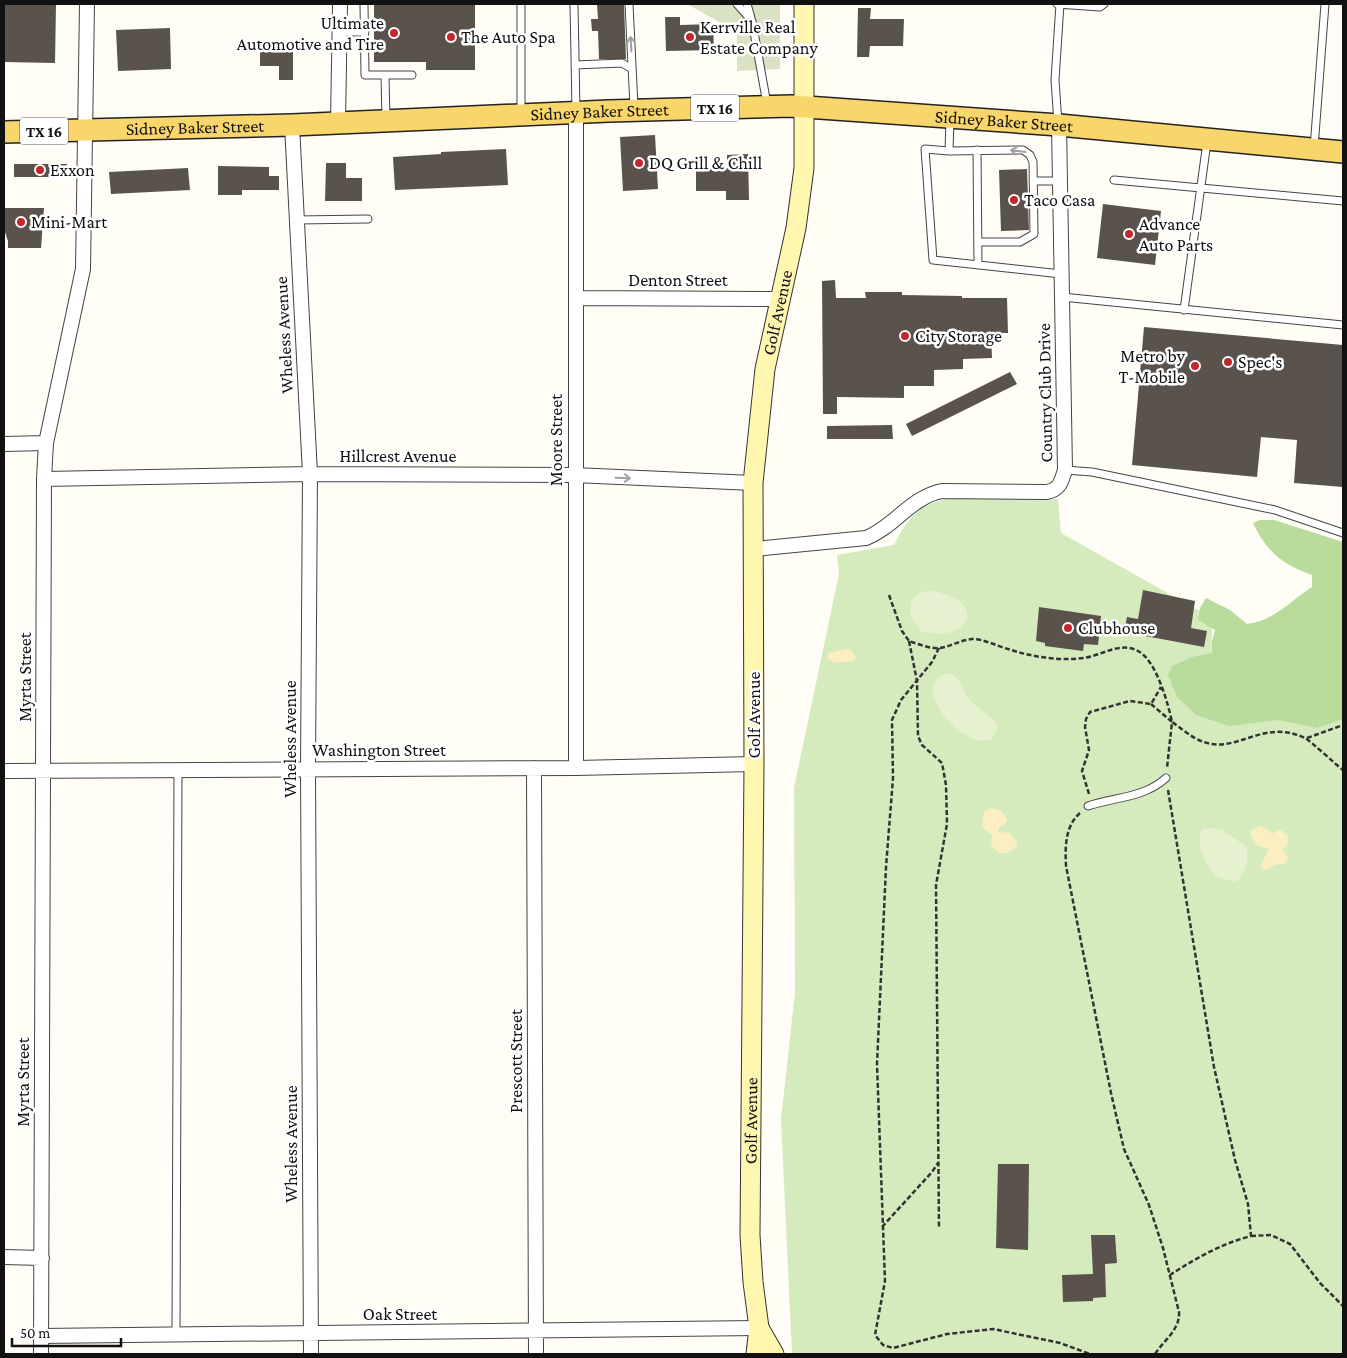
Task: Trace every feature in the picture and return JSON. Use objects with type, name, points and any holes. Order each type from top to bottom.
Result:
[{"type":"main road","name":"Golf Avenue","points":[[756,1354],[759,1328],[753,1282],[750,1235],[754,764],[753,483],[765,369],[796,228],[804,168],[804,4]]},
{"type":"main road","name":"Sidney Baker Street","points":[[4,132],[292,125],[576,112],[804,106],[1059,125],[1343,152]]},
{"type":"main road","name":"Golf Avenue","points":[[759,1328],[774,1354]]},
{"type":"street","name":"Myrta Street","points":[[41,1354],[44,479],[46,443],[83,269],[87,4]]},
{"type":"street","points":[[338,123],[340,4]]},
{"type":"street","name":"Moore Street","points":[[576,112],[574,475],[576,768]]},
{"type":"street","name":"Wheless Avenue","points":[[292,125],[310,474],[308,768],[311,1354]]},
{"type":"street","name":"Country Club Drive","points":[[754,550],[866,538],[878,533],[928,494],[942,491],[1054,491],[1059,487],[1065,470],[1059,125]]},
{"type":"street","name":"Denton Street","points":[[576,298],[779,299]]},
{"type":"street","points":[[4,444],[46,443]]},
{"type":"street","name":"Hillcrest Avenue","points":[[44,479],[310,474],[574,475],[753,483]]},
{"type":"street","name":"Washington Street","points":[[4,770],[576,768],[754,764]]},
{"type":"street","name":"Prescott Street","points":[[534,768],[536,1354]]},
{"type":"street","points":[[4,1257],[42,1258]]},
{"type":"street","name":"Oak Street","points":[[41,1336],[536,1332],[759,1328]]},
{"type":"lane","points":[[364,4],[366,75],[412,75]]},
{"type":"lane","points":[[521,4],[522,115]]},
{"type":"lane","points":[[574,4],[576,112]]},
{"type":"lane","points":[[629,4],[635,110]]},
{"type":"lane","points":[[737,4],[752,21]]},
{"type":"lane","points":[[747,4],[752,21],[767,106]]},
{"type":"lane","points":[[1059,125],[1055,80],[1059,4],[1100,7],[1104,4]]},
{"type":"lane","points":[[1314,149],[1324,4]]},
{"type":"lane","points":[[339,32],[364,32]]},
{"type":"lane","points":[[575,65],[622,63],[632,69]]},
{"type":"lane","points":[[385,76],[386,121]]},
{"type":"lane","points":[[949,151],[950,117]]},
{"type":"lane","points":[[1184,310],[1207,140]]},
{"type":"lane","points":[[978,242],[1020,242],[1034,234],[1034,181],[1033,162],[1030,155],[1023,150],[949,151],[925,149],[932,260],[1061,274]]},
{"type":"lane","points":[[977,150],[978,265]]},
{"type":"lane","points":[[1114,180],[1343,201]]},
{"type":"lane","points":[[1034,181],[1060,181]]},
{"type":"lane","points":[[296,220],[368,219]]},
{"type":"lane","points":[[1062,298],[1343,325]]},
{"type":"lane","points":[[1065,470],[1092,472],[1275,510],[1343,533]]},
{"type":"lane","points":[[176,1334],[178,770]]},
{"type":"lane","points":[[1088,806],[1137,794],[1158,785],[1166,778]]},
{"type":"path","points":[[889,595],[902,630],[909,641],[917,681],[918,736],[922,745],[942,763],[946,785],[947,824],[936,885],[939,1229]]},
{"type":"path","points":[[909,641],[939,648],[972,639],[1038,658],[1063,659],[1100,655],[1114,648],[1126,647],[1139,651],[1149,662],[1167,699],[1172,722],[1166,778],[1214,1067],[1235,1160],[1248,1204],[1251,1236]]},
{"type":"path","points":[[939,648],[917,681],[900,700],[892,720],[893,778],[886,867],[878,1064],[885,1281],[876,1335],[883,1344],[893,1348],[948,1334],[993,1329],[1060,1343],[1090,1354]]},
{"type":"path","points":[[1151,704],[1161,687]]},
{"type":"path","points":[[1155,1354],[1175,1329],[1179,1320],[1170,1275],[1149,1205],[1124,1149],[1066,866],[1066,846],[1070,825],[1088,806],[1090,799],[1082,771],[1089,750],[1086,719],[1090,712],[1130,701],[1151,704],[1172,722],[1204,743],[1223,744],[1238,742],[1259,734],[1275,731],[1307,739],[1343,770]]},
{"type":"path","points":[[1307,739],[1343,725]]},
{"type":"path","points":[[882,1227],[939,1162]]},
{"type":"path","points":[[1170,1275],[1208,1252],[1230,1242],[1251,1236],[1271,1235],[1290,1244],[1320,1283],[1343,1306]]},
{"type":"green space","points":[[687,4],[780,4],[780,69],[737,71],[737,32]]},
{"type":"green space","points":[[953,498],[1058,499],[1061,533],[1212,618],[1211,718],[1343,715],[1343,1354],[792,1354],[781,1120],[795,992],[794,788],[839,574],[837,555],[894,545],[904,527],[916,513],[932,504]]},
{"type":"green space","points":[[1260,520],[1274,520],[1343,542],[1343,719],[1317,728],[1279,720],[1229,726],[1196,715],[1177,697],[1168,675],[1172,666],[1192,657],[1212,653],[1212,641],[1215,630],[1198,620],[1200,608],[1206,598],[1230,610],[1247,624],[1274,615],[1312,587],[1312,575],[1301,571],[1276,556],[1264,542],[1253,523]]},
{"type":"green space","points":[[930,591],[948,595],[960,601],[966,610],[967,618],[963,625],[954,631],[940,634],[922,632],[910,616],[911,602],[920,592]]},
{"type":"green space","points":[[949,673],[957,678],[967,696],[998,727],[992,739],[980,741],[970,737],[948,721],[940,710],[934,698],[933,688],[938,679]]},
{"type":"green space","points":[[1202,829],[1222,830],[1247,847],[1246,866],[1236,882],[1215,876],[1204,859],[1200,848],[1200,836]]},
{"type":"sand","points":[[847,649],[851,650],[856,657],[853,661],[835,663],[827,658],[829,653]]},
{"type":"sand","points":[[991,808],[1000,810],[1007,819],[1006,823],[998,828],[999,832],[1010,833],[1017,841],[1017,845],[1006,853],[1000,853],[994,849],[991,843],[992,835],[982,827],[984,812]]},
{"type":"sand","points":[[1259,826],[1267,829],[1272,834],[1279,829],[1288,836],[1288,844],[1282,850],[1289,858],[1284,864],[1275,865],[1266,870],[1260,867],[1269,849],[1258,846],[1251,836],[1251,831]]},
{"type":"building","points":[[4,4],[56,4],[55,63],[4,62]]},
{"type":"building","points":[[374,4],[475,4],[475,70],[426,70],[426,62],[374,62]]},
{"type":"building","points":[[597,4],[624,4],[626,59],[599,59],[598,31],[592,31],[591,19],[598,19]]},
{"type":"building","points":[[858,8],[871,8],[870,19],[904,19],[903,46],[870,46],[869,57],[857,57]]},
{"type":"building","name":"Kerrville Real Estate Company","points":[[665,17],[680,17],[680,25],[713,24],[714,50],[666,51]]},
{"type":"building","points":[[170,28],[171,69],[118,71],[116,30]]},
{"type":"building","points":[[260,45],[293,45],[293,80],[279,80],[279,66],[260,66]]},
{"type":"building","name":"DQ Grill & Chill","points":[[655,135],[658,189],[623,191],[620,137]]},
{"type":"building","points":[[506,149],[508,185],[395,190],[393,157],[441,154],[441,152]]},
{"type":"building","points":[[748,154],[749,200],[726,200],[726,191],[696,191],[696,169],[727,168],[727,155]]},
{"type":"building","points":[[326,163],[346,163],[346,178],[362,178],[362,201],[325,201]]},
{"type":"building","name":"Exxon","points":[[14,164],[67,164],[66,177],[14,177]]},
{"type":"building","points":[[218,166],[269,167],[269,176],[279,176],[279,190],[242,190],[242,195],[218,195]]},
{"type":"building","points":[[188,168],[190,190],[111,194],[109,172]]},
{"type":"building","name":"Taco Casa","points":[[1027,169],[1029,230],[1001,231],[999,170]]},
{"type":"building","name":"Advance Auto Parts","points":[[1103,204],[1161,211],[1155,265],[1097,258]]},
{"type":"building","name":"Mini-Mart","points":[[4,208],[44,208],[41,248],[8,248],[4,229]]},
{"type":"building","points":[[835,280],[836,298],[866,298],[865,292],[902,292],[902,295],[1007,298],[1008,333],[991,333],[992,358],[963,359],[963,369],[934,370],[934,386],[904,386],[904,398],[837,397],[837,414],[823,414],[822,281]]},
{"type":"building","points":[[1144,327],[1343,345],[1343,487],[1294,483],[1297,440],[1261,437],[1257,477],[1132,465]]},
{"type":"building","points":[[1010,372],[1017,384],[912,436],[906,424]]},
{"type":"building","points":[[892,425],[893,439],[827,439],[827,426]]},
{"type":"building","points":[[1143,590],[1195,601],[1191,628],[1207,631],[1204,647],[1124,632],[1127,617],[1138,619]]},
{"type":"building","name":"Clubhouse","points":[[1039,607],[1101,616],[1098,645],[1084,644],[1083,651],[1045,646],[1045,643],[1036,641]]},
{"type":"building","points":[[998,1164],[1029,1164],[1028,1250],[996,1248]]},
{"type":"building","points":[[1091,1235],[1115,1235],[1117,1263],[1105,1264],[1106,1297],[1093,1298],[1093,1301],[1063,1302],[1062,1275],[1093,1274]]},
{"type":"place","name":"Ultimate Automotive and Tire","points":[[394,33]]},
{"type":"place","name":"The Auto Spa","points":[[451,37]]},
{"type":"place","name":"Kerrville Real Estate Company","points":[[690,37]]},
{"type":"place","name":"DQ Grill & Chill","points":[[639,163]]},
{"type":"place","name":"Exxon","points":[[40,170]]},
{"type":"place","name":"Taco Casa","points":[[1014,200]]},
{"type":"place","name":"Mini-Mart","points":[[21,222]]},
{"type":"place","name":"Advance Auto Parts","points":[[1129,234]]},
{"type":"place","name":"City Storage","points":[[905,336]]},
{"type":"place","name":"Spec's","points":[[1228,362]]},
{"type":"place","name":"Metro by T-Mobile","points":[[1195,366]]},
{"type":"place","name":"Clubhouse","points":[[1068,628]]}]
